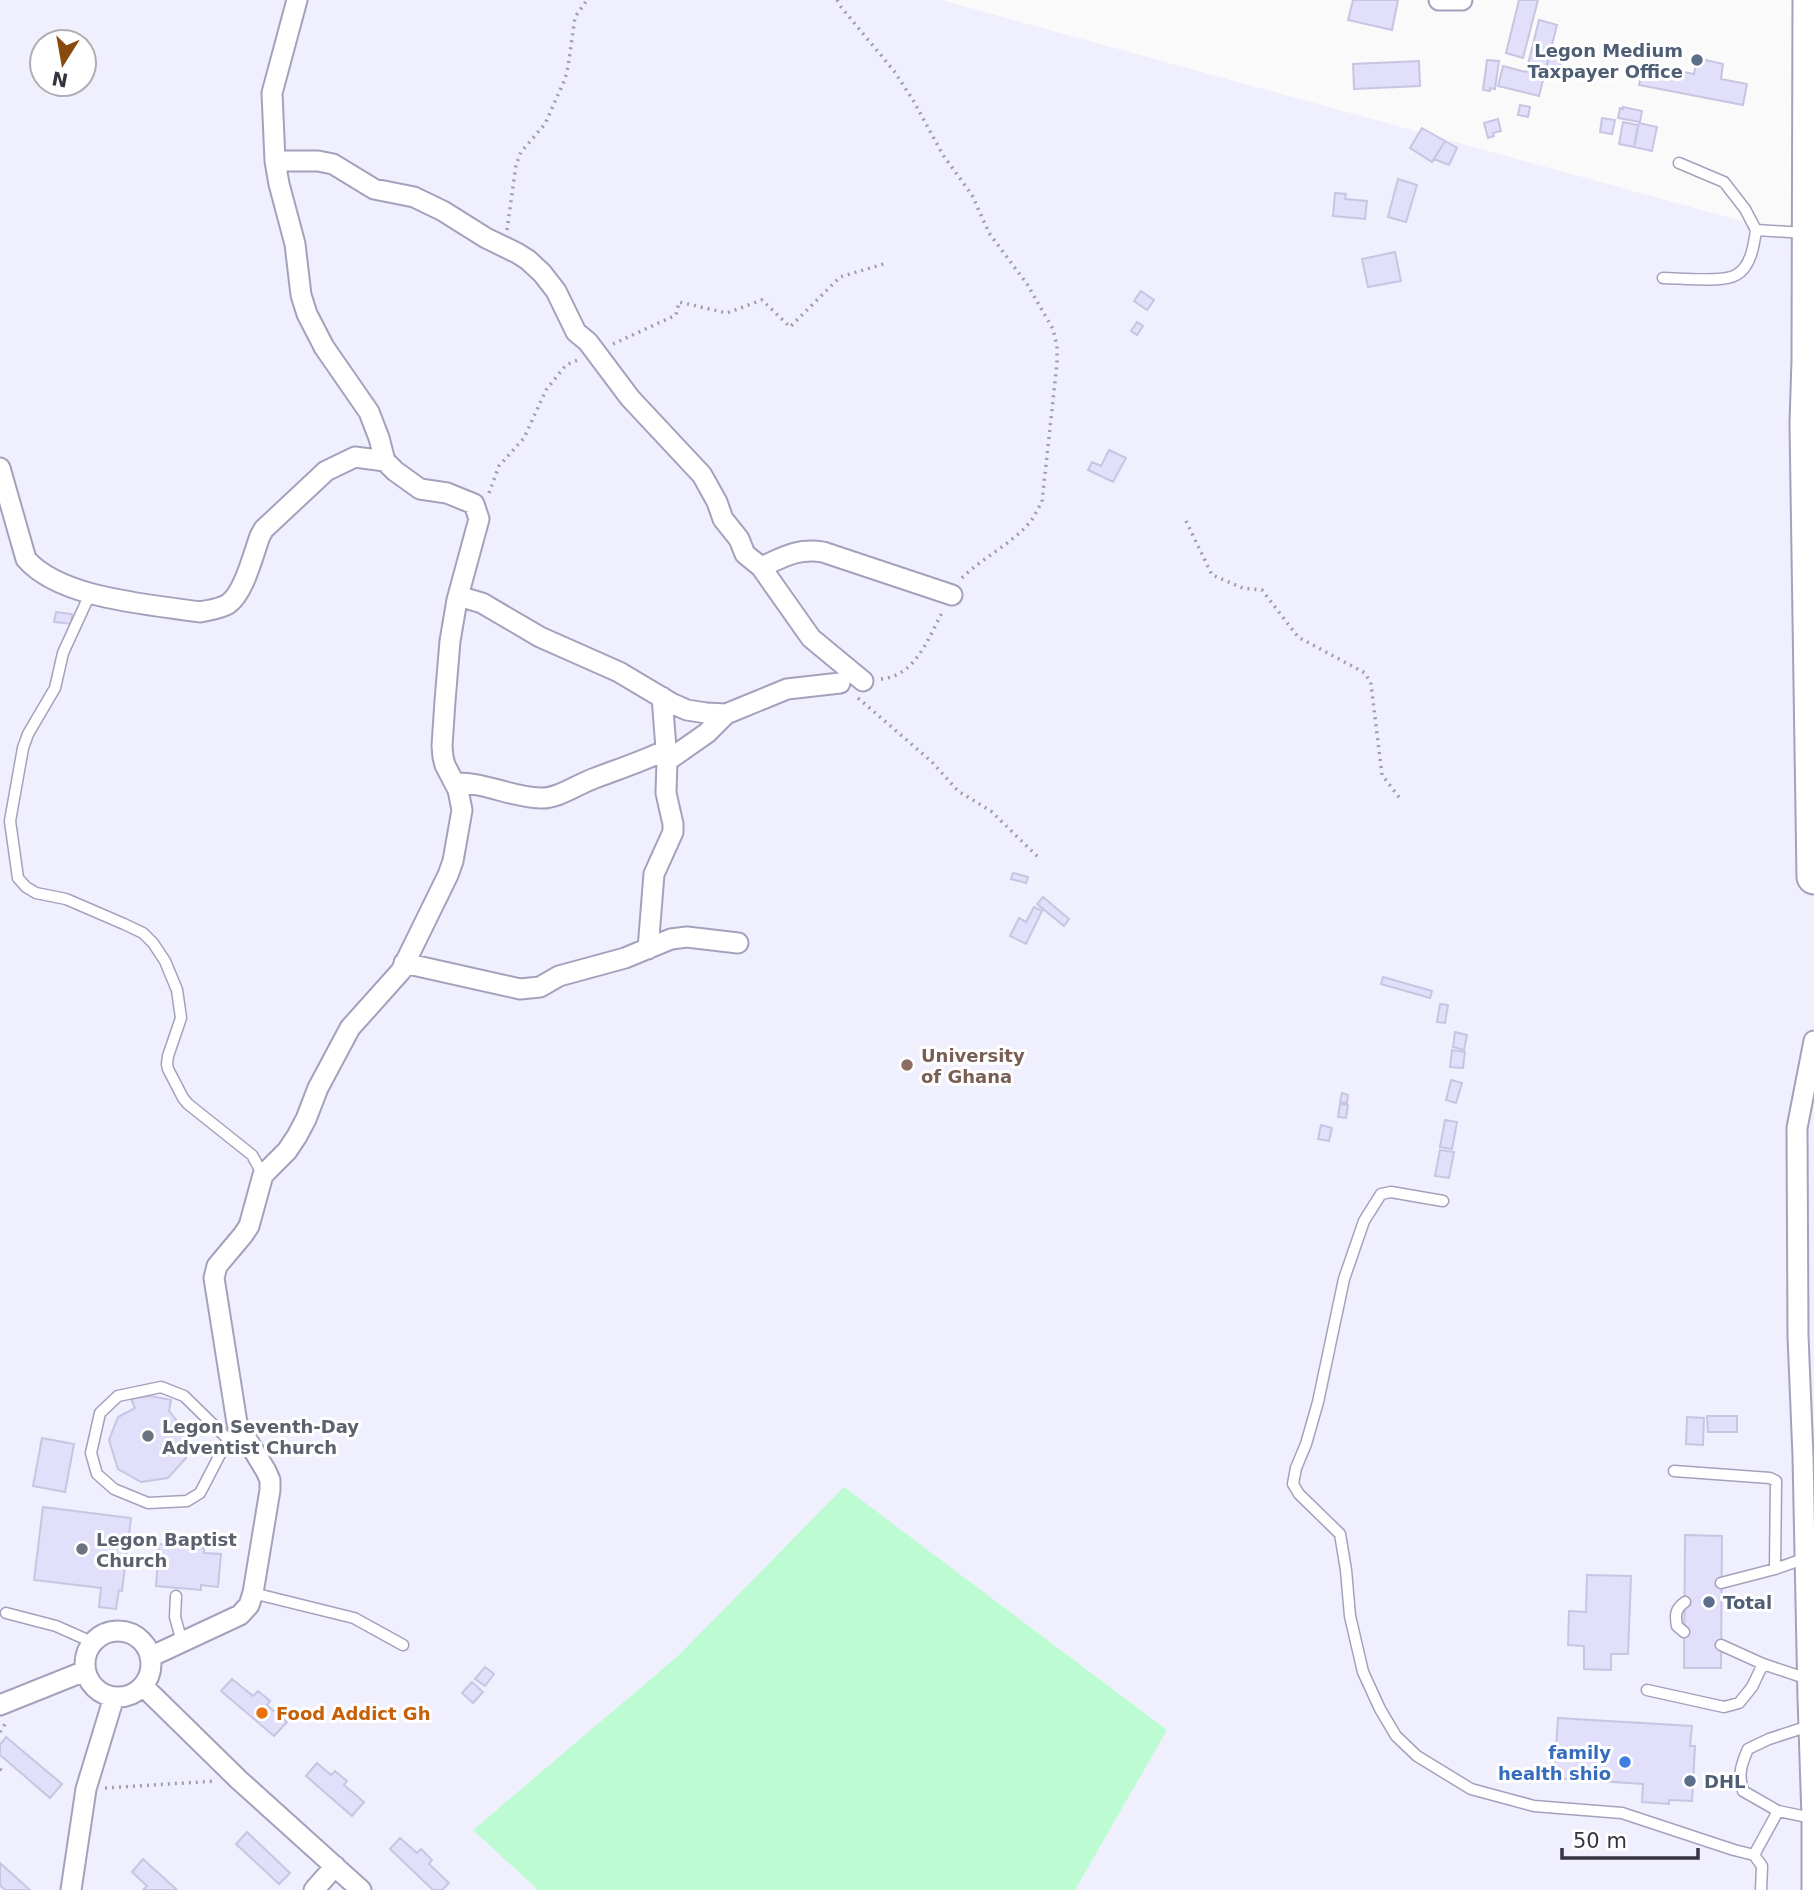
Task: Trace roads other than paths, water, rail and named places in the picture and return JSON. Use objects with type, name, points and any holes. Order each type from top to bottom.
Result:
[{"type":"highway","points":[[1810,0],[1807,423],[1814,877]]},
{"type":"street","points":[[150,1657],[240,1615],[249,1605],[270,1480],[266,1471],[236,1437],[237,1423],[214,1278],[218,1266],[249,1226],[263,1175],[298,1136],[318,1088],[350,1028],[393,981],[404,963],[453,861],[462,810],[442,746],[449,653],[457,600],[479,519],[474,504],[447,493],[420,489],[385,461],[369,412],[324,347],[304,304],[295,244],[275,160],[272,93],[297,0]]},
{"type":"street","points":[[1439,0],[1462,0]]},
{"type":"street","points":[[275,160],[333,164],[374,189],[414,197],[443,211],[528,260],[549,282],[576,332],[588,342],[630,398],[702,475],[723,519],[739,539],[745,554],[761,567],[811,638],[863,681]]},
{"type":"street","points":[[0,468],[26,559],[35,568],[90,594],[200,611],[218,609],[229,604],[238,594],[264,529],[319,476],[355,457],[385,461]]},
{"type":"street","points":[[761,567],[796,551],[823,552],[952,595]]},
{"type":"street","points":[[457,600],[465,598],[482,603],[540,637],[619,671],[687,710],[726,714]]},
{"type":"street","points":[[455,783],[468,783],[528,797],[546,798],[594,778],[666,755],[707,733],[726,714],[787,689],[840,683]]},
{"type":"street","points":[[648,949],[654,874],[673,832],[666,793],[662,697]]},
{"type":"street","points":[[404,963],[530,989],[540,987],[565,974],[617,960],[671,939],[687,937],[738,943]]},
{"type":"street","points":[[1812,1890],[1804,1456],[1798,1336],[1797,1128],[1814,1041]]},
{"type":"street","points":[[110,1631],[131,1633],[140,1639],[150,1657],[151,1667],[143,1686],[125,1696],[104,1694],[89,1681],[85,1671],[87,1651],[92,1642],[110,1631]]},
{"type":"street","points":[[0,1705],[85,1671]]},
{"type":"street","points":[[143,1686],[239,1780],[361,1890]]},
{"type":"street","points":[[71,1890],[86,1789],[114,1697]]},
{"type":"street","points":[[314,1890],[335,1866]]},
{"type":"lane","points":[[1663,278],[1721,279],[1736,275],[1745,267],[1751,255],[1756,230],[1745,209],[1724,181],[1679,163]]},
{"type":"lane","points":[[1756,230],[1809,233]]},
{"type":"lane","points":[[90,594],[63,653],[55,688],[23,748],[10,821],[18,878],[36,893],[66,899],[124,923],[143,933],[153,943],[165,961],[180,1005],[181,1018],[168,1056],[168,1069],[188,1104],[252,1155],[263,1175]]},
{"type":"lane","points":[[1443,1201],[1391,1192],[1381,1194],[1364,1221],[1344,1279],[1318,1402],[1293,1484],[1298,1494],[1340,1534],[1350,1616],[1360,1662],[1380,1709],[1396,1736],[1417,1756],[1471,1789],[1534,1806],[1622,1813],[1754,1855],[1762,1866],[1761,1890]]},
{"type":"lane","points":[[161,1387],[184,1396],[236,1437],[200,1493],[187,1501],[148,1503],[114,1489],[97,1474],[91,1453],[100,1413],[118,1396],[161,1387]]},
{"type":"lane","points":[[1674,1471],[1770,1478],[1776,1481],[1775,1569]]},
{"type":"lane","points":[[1721,1583],[1805,1558]]},
{"type":"lane","points":[[253,1593],[354,1618],[403,1645]]},
{"type":"lane","points":[[176,1596],[175,1617],[182,1642]]},
{"type":"lane","points":[[1684,1632],[1677,1626],[1675,1616],[1678,1608],[1685,1602]]},
{"type":"lane","points":[[6,1613],[56,1626],[92,1642]]},
{"type":"lane","points":[[1721,1645],[1763,1664],[1808,1679]]},
{"type":"lane","points":[[1647,1690],[1724,1706],[1738,1703],[1752,1687],[1763,1664]]},
{"type":"lane","points":[[1809,1726],[1748,1749],[1740,1779],[1743,1791],[1778,1811],[1812,1818]]},
{"type":"lane","points":[[1754,1855],[1778,1811]]},
{"type":"place","name":"Legon Medium Taxpayer Office","points":[[1697,60]]},
{"type":"place","name":"University of Ghana","points":[[907,1065]]},
{"type":"place","name":"Legon Seventh-Day Adventist Church","points":[[148,1436]]},
{"type":"place","name":"Legon Baptist Church","points":[[82,1549]]},
{"type":"place","name":"Total","points":[[1709,1602]]},
{"type":"place","name":"Food Addict Gh","points":[[262,1713]]},
{"type":"place","name":"family health shio","points":[[1625,1762]]},
{"type":"place","name":"DHL","points":[[1690,1781]]}]
